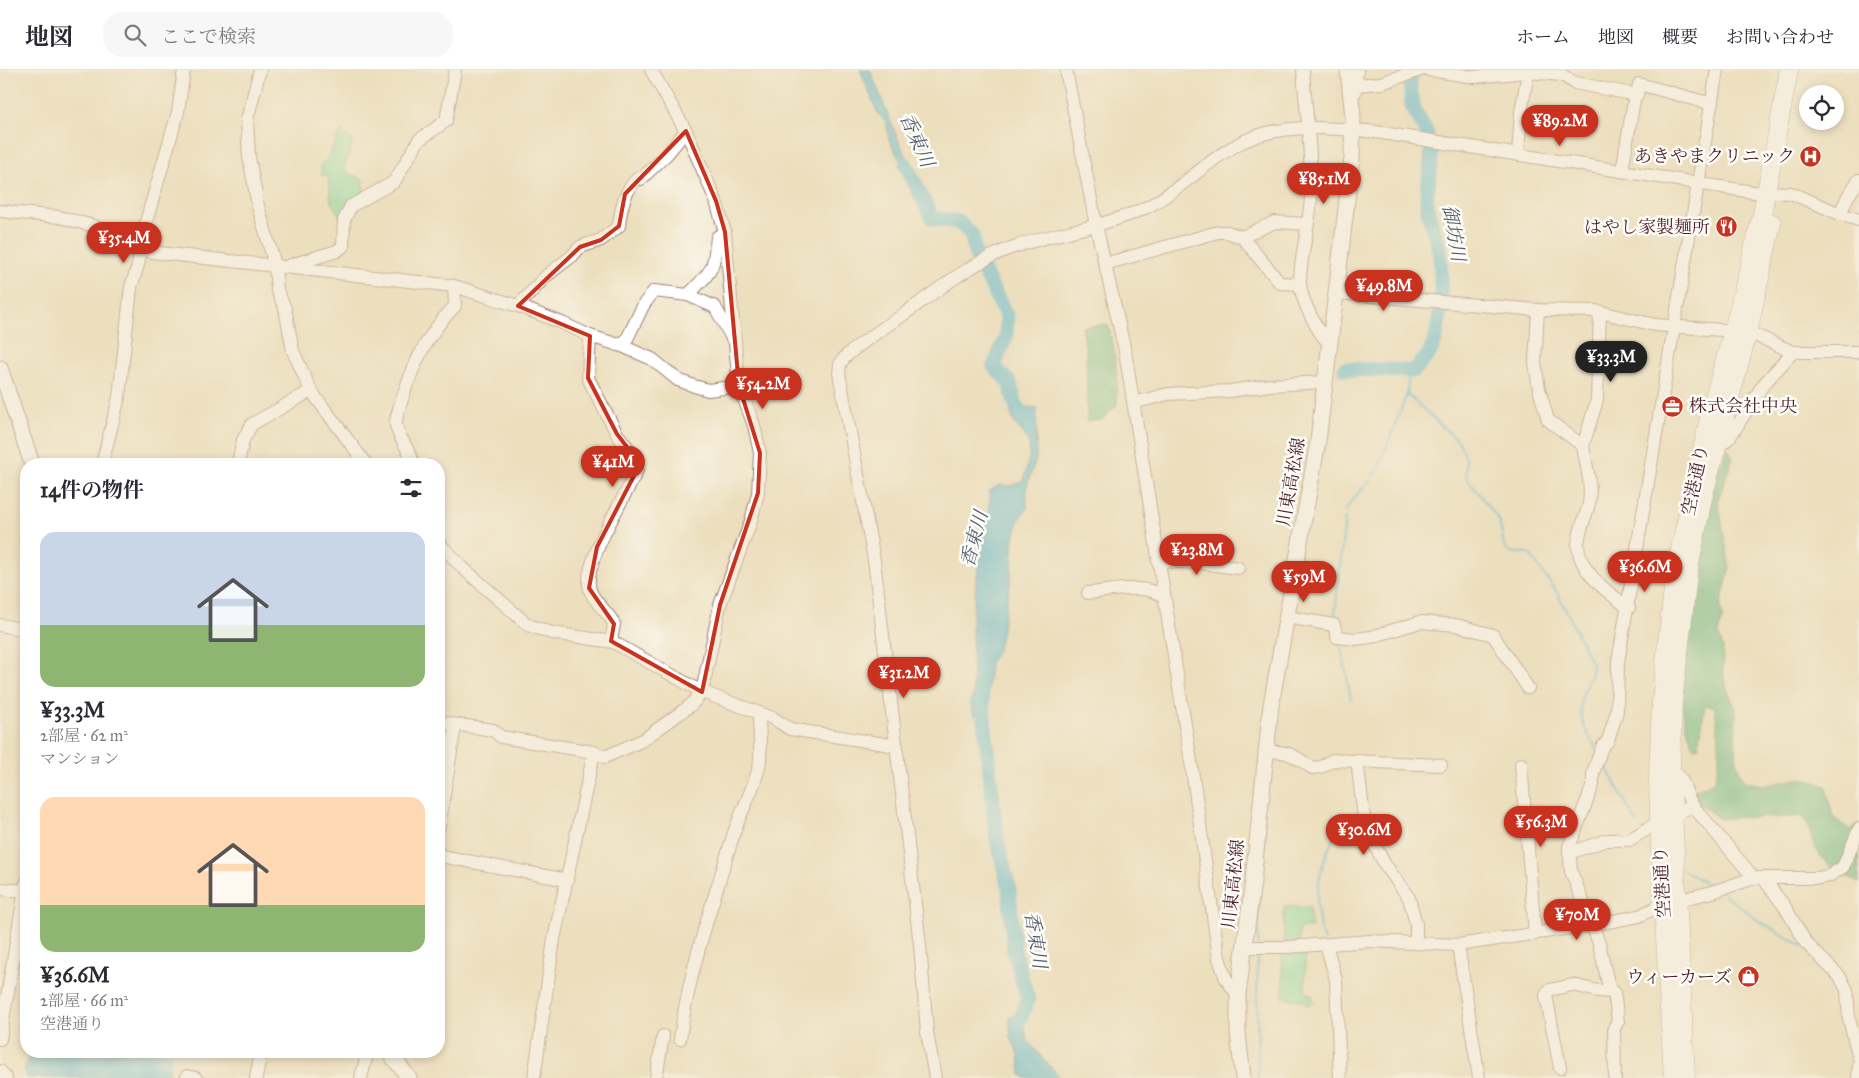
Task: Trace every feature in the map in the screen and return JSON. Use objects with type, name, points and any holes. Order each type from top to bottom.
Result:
[{"type":"highway","name":"空港通り","points":[[1772,192],[1790,70]]},
{"type":"highway","name":"空港通り","points":[[1666,818],[1671,768],[1673,703],[1688,575],[1772,192],[1801,70]]},
{"type":"highway","name":"空港通り","points":[[1673,1078],[1670,903],[1661,703],[1675,573],[1712,405],[1741,332]]},
{"type":"highway","name":"空港通り","points":[[1670,903],[1686,1078]]},
{"type":"main road","name":"川東高松線","points":[[1242,1078],[1238,1032],[1238,994],[1245,946],[1265,752],[1286,617],[1318,441],[1330,344],[1353,123],[1348,70]]},
{"type":"main road","points":[[0,368],[30,458]]},
{"type":"main road","points":[[393,1058],[409,1078]]},
{"type":"street","points":[[104,458],[119,397],[131,287],[138,265],[146,222],[178,112],[184,70]]},
{"type":"street","points":[[260,70],[250,105],[247,136],[258,206],[281,266],[277,290],[285,308],[293,351],[311,391],[361,458]]},
{"type":"street","points":[[281,266],[337,251],[342,246],[344,220],[351,206],[394,182],[419,140],[446,121],[455,70]]},
{"type":"street","points":[[445,724],[493,730],[501,737],[594,752],[605,757],[634,745],[691,705],[702,692],[720,604],[751,520],[758,494],[760,453],[754,426],[739,386],[725,232],[716,200],[686,131],[652,70]]},
{"type":"street","points":[[1066,70],[1096,225],[1124,350],[1192,762],[1219,958],[1226,979],[1238,994]]},
{"type":"street","points":[[1303,70],[1311,198],[1300,284],[1304,298],[1323,338],[1330,344]]},
{"type":"street","points":[[1353,123],[1357,70]]},
{"type":"street","points":[[1429,70],[1474,77],[1528,72],[1563,73],[1575,83],[1635,94]]},
{"type":"street","points":[[1610,992],[1599,943],[1571,871],[1569,847],[1593,785],[1593,773],[1602,747],[1608,741],[1617,711],[1618,662],[1629,608],[1674,326],[1718,70]]},
{"type":"street","points":[[1356,85],[1381,83],[1414,72]]},
{"type":"street","points":[[1518,154],[1521,112],[1528,72]]},
{"type":"street","points":[[1622,171],[1635,94],[1637,95],[1639,84],[1712,104]]},
{"type":"street","points":[[935,1078],[927,1032],[897,746],[868,521],[839,373],[840,364],[845,357],[948,282],[1009,249],[1096,225],[1147,206],[1173,192],[1212,161],[1244,141],[1284,130],[1353,123],[1376,132],[1699,184],[1791,193],[1859,220]]},
{"type":"street","points":[[518,306],[546,276],[572,256],[580,247],[601,240],[618,226],[625,194],[639,177],[641,179],[667,154],[686,131]]},
{"type":"street","points":[[1840,214],[1848,196],[1859,180]]},
{"type":"street","points":[[0,211],[60,217],[94,226],[151,252],[454,286],[518,306],[652,359],[678,380],[694,386],[708,390],[739,386]]},
{"type":"street","points":[[1242,237],[1275,222],[1307,224]]},
{"type":"street","points":[[688,295],[710,273],[714,266],[717,237],[725,232]]},
{"type":"street","points":[[1105,264],[1218,232],[1227,232],[1242,237],[1280,283],[1300,284]]},
{"type":"street","points":[[411,458],[406,445],[399,435],[396,419],[418,355],[432,332],[455,306],[454,286]]},
{"type":"street","points":[[617,345],[626,341],[644,304],[654,291],[688,295],[715,307],[735,343]]},
{"type":"street","points":[[1336,293],[1538,310],[1600,312],[1655,325],[1741,332],[1793,352],[1859,352]]},
{"type":"street","points":[[1538,310],[1535,363],[1539,389],[1548,420],[1583,446]]},
{"type":"street","points":[[1600,312],[1597,337],[1597,400],[1583,446],[1590,485],[1589,504],[1580,530],[1578,546],[1582,562],[1604,589],[1629,608]]},
{"type":"street","points":[[590,336],[588,378],[617,434],[634,456],[637,470],[597,548],[589,579],[592,595],[614,624],[611,641]]},
{"type":"street","points":[[1715,450],[1730,437],[1763,385],[1793,352]]},
{"type":"street","points":[[1133,403],[1168,394],[1230,391],[1270,385],[1325,382]]},
{"type":"street","points":[[239,458],[243,440],[252,424],[311,391]]},
{"type":"street","points":[[445,548],[463,568],[528,625],[552,632],[611,641],[702,692],[773,718],[790,729],[897,746]]},
{"type":"street","points":[[1158,561],[1201,563],[1238,568]]},
{"type":"street","points":[[1088,593],[1140,588],[1153,590],[1164,596]]},
{"type":"street","points":[[1286,617],[1334,625],[1338,637],[1354,639],[1371,637],[1420,622],[1456,625],[1493,635],[1528,688]]},
{"type":"street","points":[[0,625],[20,629]]},
{"type":"street","points":[[680,1039],[685,1001],[698,950],[740,813],[758,770],[760,760],[759,714]]},
{"type":"street","points":[[445,789],[455,726]]},
{"type":"street","points":[[1265,752],[1281,751],[1295,755],[1312,768],[1321,767],[1333,760],[1441,765]]},
{"type":"street","points":[[534,1078],[554,940],[594,752]]},
{"type":"street","points":[[1357,760],[1366,826],[1384,864],[1409,898],[1416,924],[1416,943]]},
{"type":"street","points":[[1521,764],[1535,934]]},
{"type":"street","points":[[1671,768],[1682,777],[1688,798],[1693,806],[1785,907],[1806,943],[1840,977],[1847,990],[1849,1019],[1859,1058]]},
{"type":"street","points":[[1569,853],[1607,840],[1629,840],[1666,818],[1693,806]]},
{"type":"street","points":[[1245,946],[1288,947],[1370,941],[1458,945],[1592,925],[1639,916],[1670,903],[1758,878],[1818,878],[1835,873],[1848,860],[1859,829]]},
{"type":"street","points":[[445,859],[567,880]]},
{"type":"street","points":[[0,889],[20,888]]},
{"type":"street","points":[[0,1039],[20,923]]},
{"type":"street","points":[[1326,944],[1336,980],[1340,1078]]},
{"type":"street","points":[[1458,945],[1479,1078]]},
{"type":"street","points":[[1560,1068],[1546,994],[1549,990],[1573,985],[1610,992],[1616,995],[1618,1021],[1614,1028],[1615,1078]]},
{"type":"street","points":[[656,1078],[664,1036]]},
{"type":"street","points":[[256,1078],[259,1058]]},
{"type":"street","points":[[361,1078],[366,1058]]},
{"type":"street","points":[[1858,1078],[1859,1065]]},
{"type":"street","points":[[0,1071],[6,1078]]},
{"type":"highlighted area","points":[[686,131],[716,201],[725,232],[739,386],[760,453],[758,493],[720,605],[702,692],[611,641],[614,624],[589,588],[597,547],[637,470],[634,456],[617,434],[588,378],[590,336],[518,306],[580,247],[601,240],[619,226],[625,194]]},
{"type":"green space","points":[[341,131],[353,141],[344,168],[350,174],[362,179],[365,195],[340,217],[331,201],[328,176],[321,175],[321,164],[327,160]]},
{"type":"green space","points":[[1108,324],[1116,364],[1117,405],[1102,420],[1087,421],[1086,352],[1082,327]]},
{"type":"green space","points":[[1728,448],[1733,457],[1718,500],[1730,568],[1720,607],[1723,616],[1718,633],[1723,647],[1723,671],[1727,689],[1736,709],[1735,750],[1739,770],[1746,782],[1767,785],[1802,778],[1826,786],[1833,817],[1850,830],[1859,824],[1859,883],[1824,861],[1816,849],[1802,816],[1719,819],[1698,802],[1693,791],[1714,781],[1717,771],[1719,744],[1715,707],[1705,705],[1699,746],[1693,748],[1680,702],[1684,630],[1708,493]]},
{"type":"green space","points":[[1284,906],[1309,907],[1312,928],[1299,928],[1299,943],[1284,943]]},
{"type":"green space","points":[[1305,951],[1305,993],[1311,993],[1314,1003],[1306,1005],[1302,1000],[1283,998],[1282,952]]},
{"type":"water","points":[[860,70],[870,70],[900,144],[914,169],[917,181],[911,189],[905,169],[889,140],[886,122],[878,114]]},
{"type":"water","points":[[1010,405],[1037,408],[1036,460],[1027,485],[1027,508],[1019,520],[1014,538],[1011,579],[998,650],[990,662],[987,704],[974,717],[970,701],[973,696],[972,620],[978,566],[990,498],[988,492],[999,485],[1011,486],[1023,480],[1029,455],[1029,444],[1012,419]]},
{"type":"water","points":[[1031,998],[1032,1008],[1024,1025],[1028,1041],[1060,1078],[1025,1078],[1021,1075],[1019,1056],[1011,1038],[1009,1016],[1016,1017],[1022,1014],[1025,1000]]},
{"type":"water","points":[[29,1058],[171,1058],[168,1078],[26,1078],[24,1067]]},
{"type":"waterway","name":"御坊川","points":[[1409,70],[1412,106],[1427,133]]},
{"type":"waterway","name":"御坊川","points":[[1345,369],[1413,371],[1426,358],[1432,348],[1438,327],[1441,282],[1440,256],[1427,205],[1431,147]]},
{"type":"waterway","name":"香東川","points":[[906,165],[932,218],[959,222],[972,235],[975,253],[1007,317],[1006,337],[994,366],[1010,383],[1015,403],[1030,424]]},
{"type":"waterway","points":[[1409,371],[1407,394],[1459,442],[1466,458],[1466,477],[1499,520],[1505,549],[1513,553],[1529,553],[1558,594],[1592,664],[1581,701],[1581,716],[1585,729],[1596,748]]},
{"type":"waterway","points":[[1374,475],[1379,467],[1407,394]]},
{"type":"waterway","points":[[1345,511],[1352,500],[1370,481]]},
{"type":"waterway","points":[[1334,622],[1345,518]]},
{"type":"waterway","points":[[1338,641],[1342,649],[1351,700]]},
{"type":"waterway","name":"香東川","points":[[981,689],[997,840],[1009,887],[1014,952],[1028,999],[1021,1018]]},
{"type":"waterway","points":[[1598,780],[1611,746]]},
{"type":"waterway","points":[[1604,763],[1637,823]]},
{"type":"waterway","points":[[1324,941],[1318,907],[1321,872],[1333,840],[1355,813]]},
{"type":"waterway","points":[[1258,944],[1259,896],[1265,840]]},
{"type":"waterway","points":[[1683,870],[1712,887]]},
{"type":"waterway","points":[[1724,894],[1759,921],[1802,946]]},
{"type":"waterway","points":[[1257,952],[1258,1078]]},
{"type":"place","name":"あきやまクリニック","points":[[1811,156]]},
{"type":"place","name":"はやし家製麺所","points":[[1726,227]]},
{"type":"place","name":"株式会社中央","points":[[1673,406]]},
{"type":"place","name":"ウィーカーズ","points":[[1748,977]]}]
